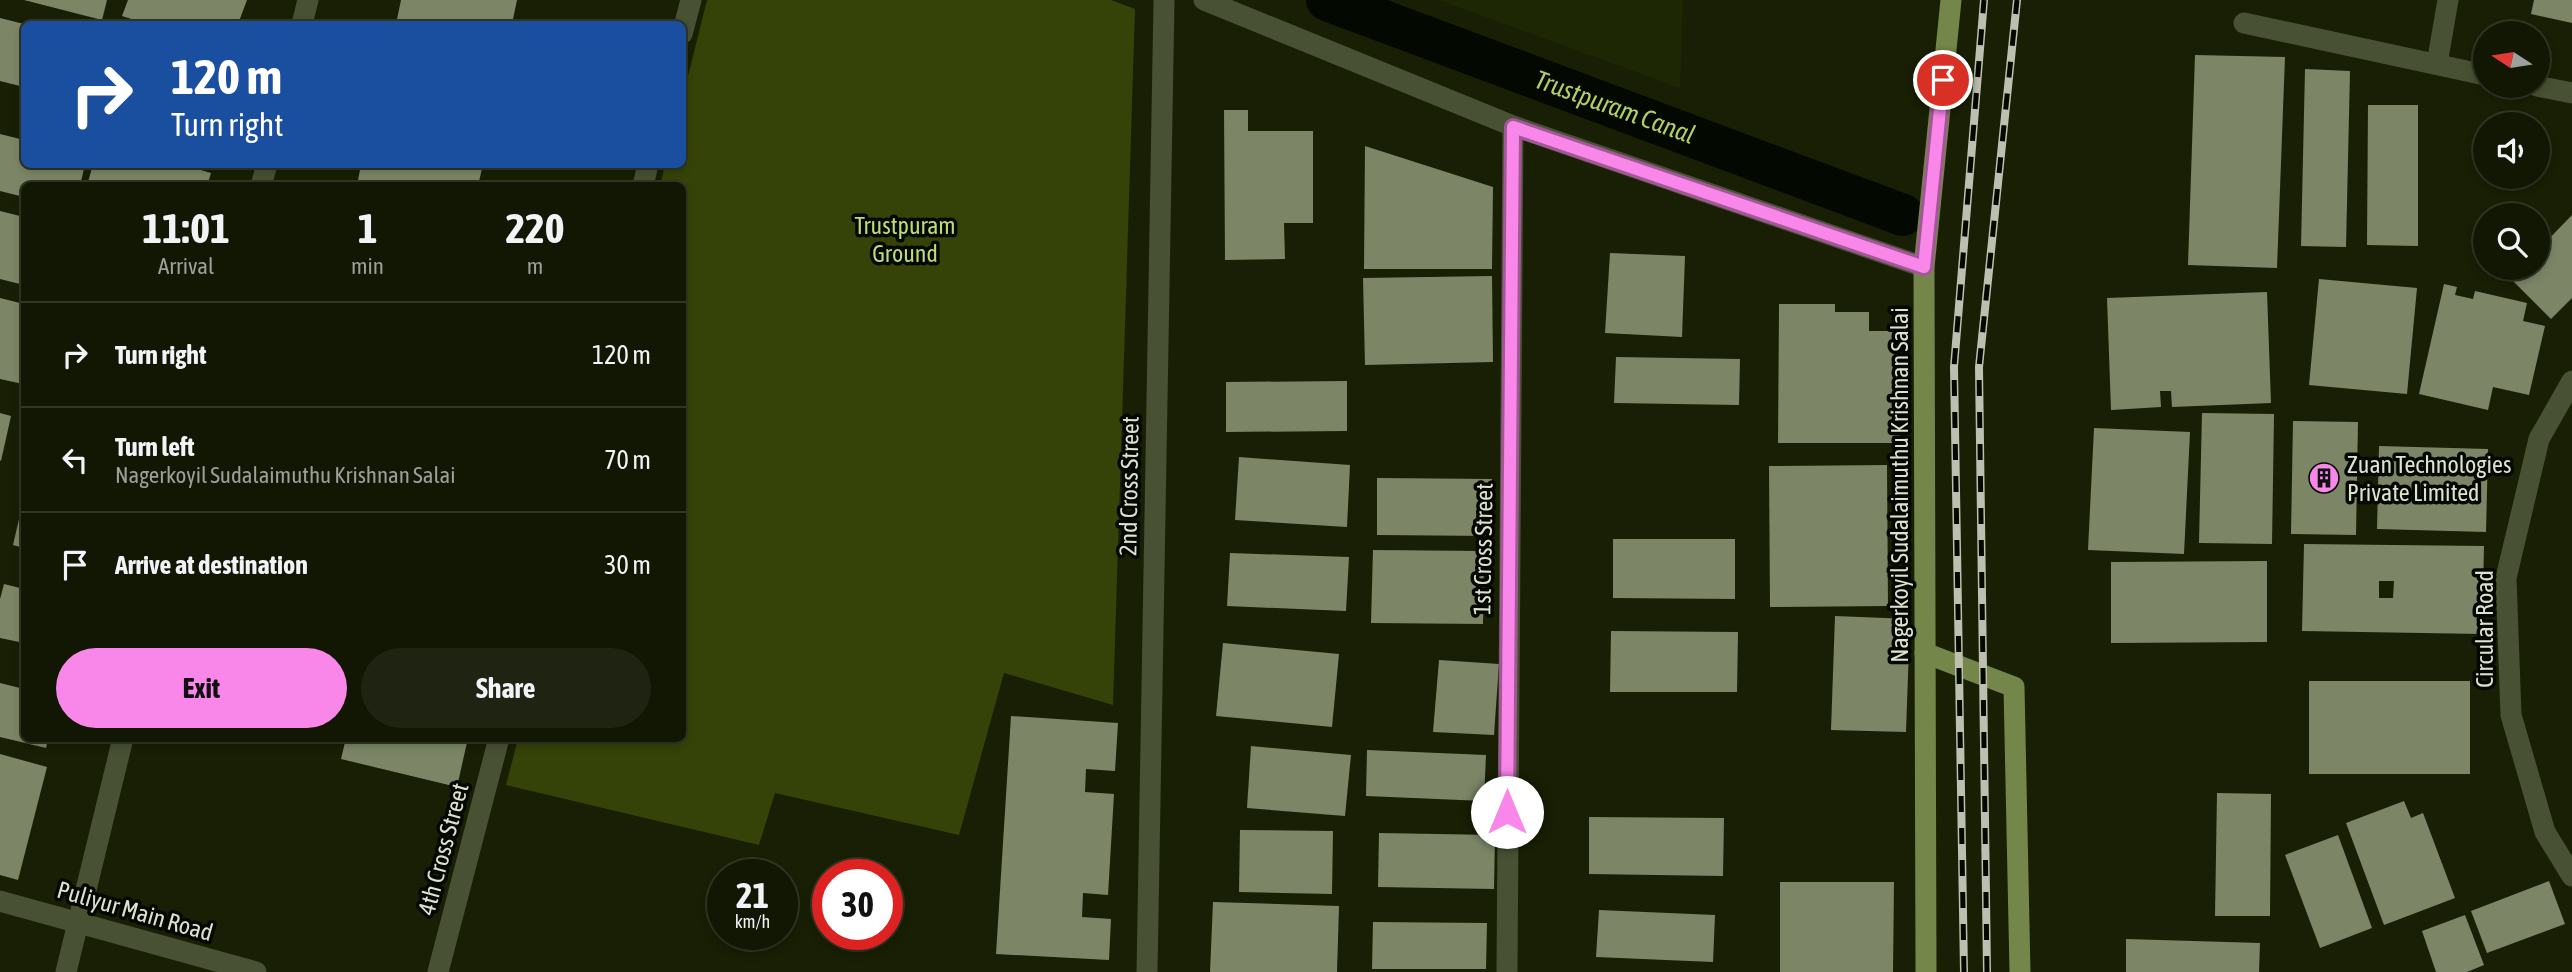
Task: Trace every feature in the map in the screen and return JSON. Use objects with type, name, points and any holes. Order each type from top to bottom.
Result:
[{"type":"main road","name":"Nagerkoyil Sudalaimuthu Krishnan Salai","points":[[1926,972],[1924,267],[1951,0]]},
{"type":"main road","points":[[1925,653],[2014,687],[2020,972]]},
{"type":"street","points":[[303,21],[308,0]]},
{"type":"street","points":[[685,21],[691,0]]},
{"type":"street","name":"2nd Cross Street","points":[[1147,972],[1164,0]]},
{"type":"street","points":[[1204,0],[1513,127],[1924,267]]},
{"type":"street","points":[[2437,64],[2448,0]]},
{"type":"street","points":[[2245,23],[2473,72]]},
{"type":"street","points":[[2550,89],[2572,93]]},
{"type":"street","name":"1st Cross Street","points":[[1507,972],[1513,127]]},
{"type":"street","name":"Circular Road","points":[[2572,381],[2539,439],[2506,578],[2511,715],[2546,832],[2572,876]]},
{"type":"street","points":[[65,972],[122,742]]},
{"type":"street","name":"4th Cross Street","points":[[438,972],[498,742]]},
{"type":"street","name":"Puliyur Main Road","points":[[0,901],[256,972]]},
{"type":"shaded area","points":[[1439,0],[1683,0],[1680,88]]},
{"type":"green space","name":"Trustpuram Ground","points":[[707,0],[1111,0],[1135,9],[1113,705],[1004,673],[959,835],[775,793],[759,845],[506,785],[517,742],[686,742],[686,182],[661,182],[664,168],[686,168],[686,84]]},
{"type":"building","points":[[24,0],[107,0],[102,20]]},
{"type":"building","points":[[128,0],[247,0],[239,21],[138,21],[122,16]]},
{"type":"building","points":[[401,0],[517,0],[513,21],[397,21]]},
{"type":"building","points":[[2534,0],[2572,0],[2572,23],[2531,14]]},
{"type":"building","points":[[0,18],[21,23],[21,86],[0,81]]},
{"type":"building","points":[[2195,55],[2285,57],[2277,268],[2188,265]]},
{"type":"building","points":[[2305,69],[2350,71],[2346,247],[2301,246]]},
{"type":"building","points":[[2368,105],[2418,105],[2418,246],[2367,245]]},
{"type":"building","points":[[1224,110],[1248,110],[1248,131],[1313,131],[1313,223],[1284,223],[1285,259],[1225,260]]},
{"type":"building","points":[[0,134],[21,139],[21,168],[84,168],[81,182],[21,182],[21,196],[0,191]]},
{"type":"building","points":[[1365,146],[1493,187],[1492,269],[1364,269]]},
{"type":"building","points":[[92,168],[194,168],[211,173],[208,182],[88,182]]},
{"type":"building","points":[[360,168],[482,168],[479,182],[358,182]]},
{"type":"building","points":[[0,211],[21,216],[21,284],[0,279]]},
{"type":"building","points":[[2572,215],[2572,298],[2551,319],[2512,280],[2550,280],[2550,238]]},
{"type":"building","points":[[1610,253],[1685,256],[1682,337],[1605,333]]},
{"type":"building","points":[[1492,276],[1493,362],[1365,365],[1363,278]]},
{"type":"building","points":[[2319,279],[2417,288],[2407,394],[2309,385]]},
{"type":"building","points":[[2444,284],[2457,287],[2455,295],[2473,299],[2475,291],[2527,303],[2523,321],[2545,326],[2529,395],[2493,387],[2488,410],[2419,394]]},
{"type":"building","points":[[2267,292],[2271,403],[2172,407],[2171,391],[2160,391],[2161,407],[2111,410],[2107,298]]},
{"type":"building","points":[[0,298],[21,303],[21,384],[0,379]]},
{"type":"building","points":[[1779,304],[1835,304],[1835,312],[1869,312],[1869,331],[1900,331],[1900,443],[1778,443]]},
{"type":"building","points":[[1616,357],[1740,359],[1739,405],[1614,403]]},
{"type":"building","points":[[1347,381],[1347,431],[1226,432],[1226,382]]},
{"type":"building","points":[[0,413],[11,416],[1,461],[0,460]]},
{"type":"building","points":[[2202,413],[2274,414],[2272,544],[2199,543]]},
{"type":"building","name":"Zuan Technologies Private Limited","points":[[2293,421],[2358,422],[2356,535],[2291,534]]},
{"type":"building","points":[[2094,428],[2190,432],[2184,554],[2088,550]]},
{"type":"building","points":[[2379,446],[2488,449],[2486,532],[2377,529]]},
{"type":"building","points":[[1239,457],[1350,465],[1347,527],[1235,520]]},
{"type":"building","points":[[1887,465],[1888,606],[1770,607],[1769,466]]},
{"type":"building","points":[[1377,478],[1492,479],[1491,536],[1377,535]]},
{"type":"building","points":[[21,511],[21,547],[13,545]]},
{"type":"building","points":[[1613,539],[1735,539],[1735,599],[1613,598]]},
{"type":"building","points":[[2304,544],[2484,546],[2482,634],[2302,631]],"holes":[[[2379,581],[2394,581],[2393,598],[2379,598]]]},
{"type":"building","points":[[1373,550],[1484,551],[1483,624],[1371,623]]},
{"type":"building","points":[[1230,553],[1349,557],[1346,611],[1227,606]]},
{"type":"building","points":[[2267,561],[2267,642],[2111,643],[2111,562]]},
{"type":"building","points":[[4,584],[21,588],[21,642],[0,638],[0,599]]},
{"type":"building","points":[[1835,616],[1910,619],[1906,732],[1831,730]]},
{"type":"building","points":[[1611,631],[1738,632],[1737,692],[1610,692]]},
{"type":"building","points":[[1223,643],[1339,654],[1332,727],[1216,716]]},
{"type":"building","points":[[1439,660],[1499,664],[1494,735],[1433,732]]},
{"type":"building","points":[[2309,681],[2470,681],[2470,774],[2309,774]]},
{"type":"building","points":[[0,683],[21,688],[21,742],[47,742],[46,748],[0,737]]},
{"type":"building","points":[[1011,716],[1118,723],[1115,771],[1086,769],[1085,792],[1114,794],[1108,895],[1083,893],[1082,917],[1111,919],[1109,960],[996,954]]},
{"type":"building","points":[[345,742],[467,742],[457,787],[341,759]]},
{"type":"building","points":[[1251,746],[1351,755],[1345,816],[1247,808]]},
{"type":"building","points":[[1367,750],[1486,755],[1484,801],[1366,796]]},
{"type":"building","points":[[0,754],[47,767],[18,880],[0,875]]},
{"type":"building","points":[[2217,793],[2271,794],[2270,916],[2215,916]]},
{"type":"building","points":[[2404,801],[2411,818],[2423,813],[2455,898],[2384,925],[2346,823]]},
{"type":"building","points":[[1589,817],[1724,818],[1723,876],[1589,874]]},
{"type":"building","points":[[1240,830],[1333,831],[1332,894],[1239,892]]},
{"type":"building","points":[[1379,833],[1495,835],[1494,889],[1378,887]]},
{"type":"building","points":[[2338,835],[2372,928],[2320,948],[2285,855]]},
{"type":"building","points":[[2549,881],[2565,924],[2487,953],[2471,911]]},
{"type":"building","points":[[1780,882],[1894,882],[1893,972],[1780,972]]},
{"type":"building","points":[[1213,902],[1339,906],[1337,972],[1210,972]]},
{"type":"building","points":[[1599,910],[1715,915],[1713,962],[1596,957]]},
{"type":"building","points":[[2465,915],[2484,965],[2467,972],[2436,972],[2422,931]]},
{"type":"building","points":[[1373,922],[1487,923],[1486,969],[1372,969]]},
{"type":"building","points":[[2126,939],[2260,943],[2259,972],[2126,972]]},
{"type":"waterway","name":"Trustpuram Canal","points":[[1327,0],[1903,215]]},
{"type":"railway","points":[[1964,972],[1954,367],[1984,0]]},
{"type":"railway","points":[[1987,972],[1979,367],[2017,0]]},
{"type":"place","name":"Zuan Technologies Private Limited","points":[[2324,478]]},
{"type":"route","points":[[1507,812],[1513,127],[1924,267],[1943,80]]}]
